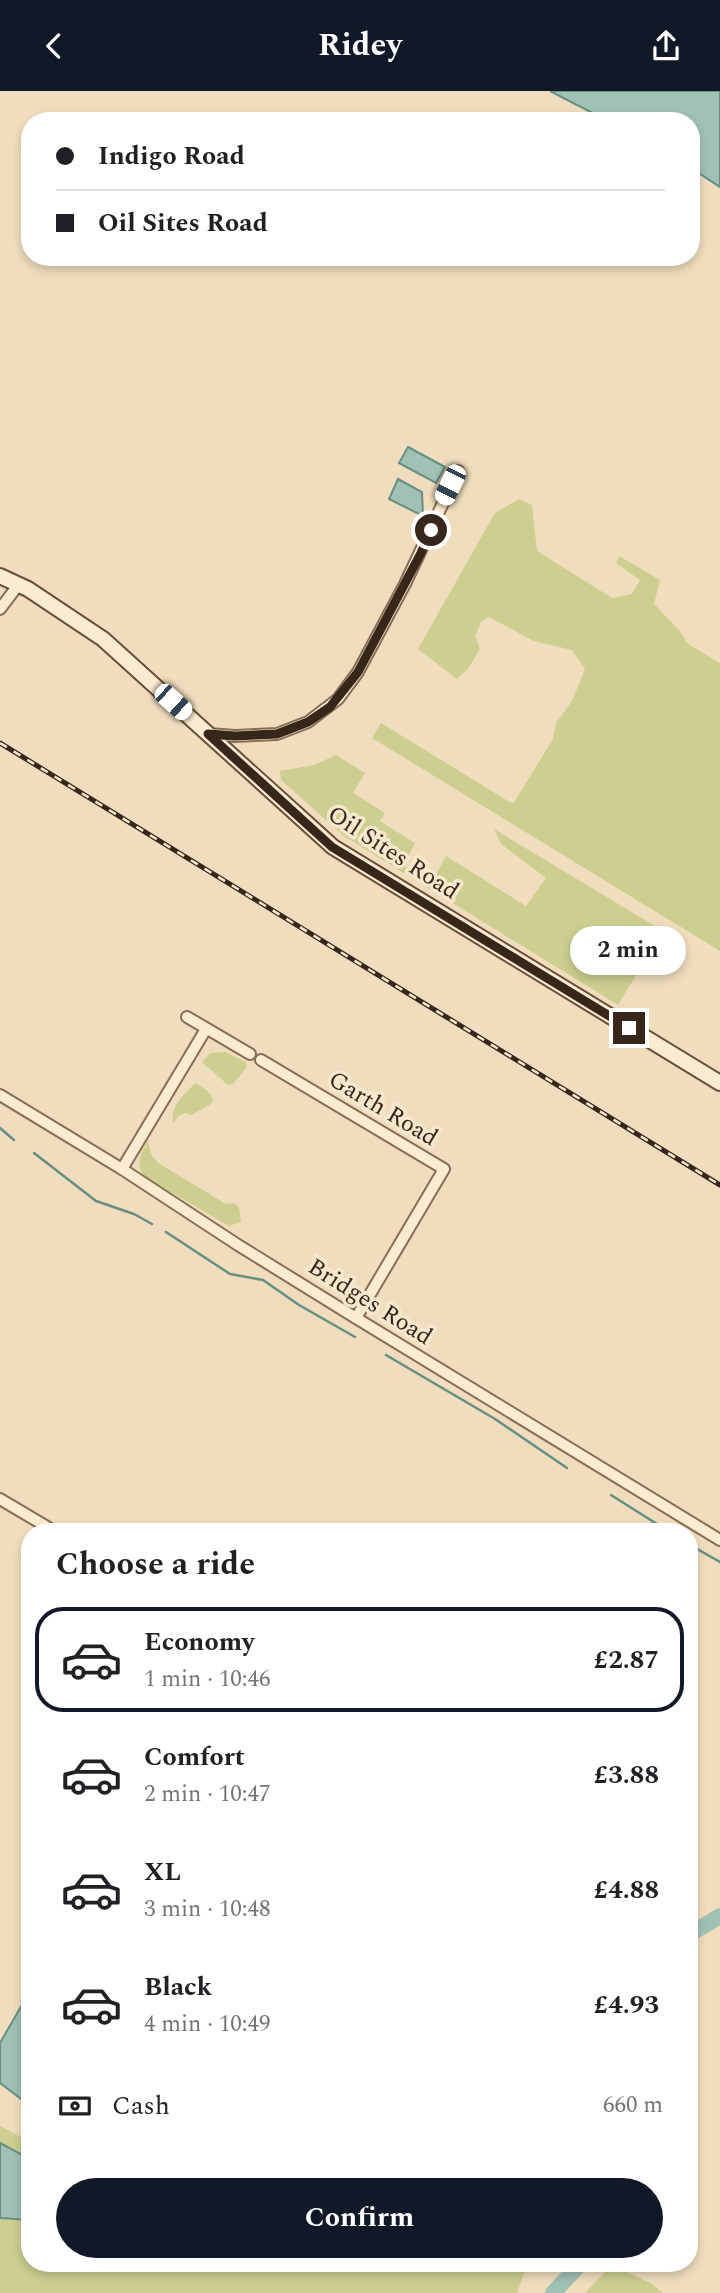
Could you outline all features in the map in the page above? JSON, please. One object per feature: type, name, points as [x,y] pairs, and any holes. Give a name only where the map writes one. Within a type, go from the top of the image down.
[{"type":"street","points":[[208,734],[277,734],[308,722],[338,699],[358,672],[405,584],[458,471]]},
{"type":"street","name":"Oil Sites Road","points":[[0,576],[19,584],[103,639],[332,847],[720,1083]]},
{"type":"street","points":[[0,609],[19,584]]},
{"type":"street","points":[[187,1017],[250,1054]]},
{"type":"street","points":[[122,1169],[206,1029]]},
{"type":"street","name":"Garth Road","points":[[261,1061],[444,1169],[356,1318]]},
{"type":"street","name":"Bridges Road","points":[[0,1095],[356,1318],[692,1523]]},
{"type":"street","points":[[0,1499],[40,1523]]},
{"type":"street","name":"Bridges Road","points":[[698,1527],[720,1540]]},
{"type":"green space","points":[[519,499],[532,505],[537,551],[612,598],[632,594],[640,580],[616,563],[619,556],[660,580],[654,604],[679,630],[688,644],[720,663],[720,951],[372,738],[381,723],[513,804],[553,739],[556,723],[572,701],[585,669],[572,650],[534,641],[489,617],[481,622],[475,636],[480,649],[468,669],[457,679],[418,649],[495,513]]},
{"type":"green space","points":[[336,755],[365,773],[353,793],[385,813],[380,821],[415,843],[404,865],[432,882],[446,856],[526,906],[546,878],[501,844],[494,829],[663,931],[618,1005],[344,836],[281,780],[280,771],[314,765]]},
{"type":"green space","points":[[225,1052],[246,1062],[246,1068],[233,1084],[228,1085],[202,1062],[210,1053]]},
{"type":"green space","points":[[195,1083],[207,1090],[213,1099],[211,1104],[191,1115],[186,1113],[178,1116],[173,1123],[176,1105]]},
{"type":"green space","points":[[148,1141],[151,1154],[158,1163],[226,1204],[234,1203],[239,1207],[241,1222],[229,1226],[145,1177],[140,1168],[140,1159]]},
{"type":"green space","points":[[0,2126],[21,2137],[21,2272],[525,2272],[517,2293],[0,2293]]},
{"type":"green space","points":[[605,2272],[627,2272],[652,2284],[663,2293],[585,2293]]},
{"type":"shaded area","points":[[550,91],[720,91],[720,187],[700,174],[700,112],[591,112]]},
{"type":"shaded area","points":[[408,447],[445,467],[436,483],[399,463]]},
{"type":"shaded area","points":[[398,479],[422,492],[423,516],[389,499]]},
{"type":"shaded area","points":[[21,2007],[21,2099],[0,2083],[0,2043]]},
{"type":"shaded area","points":[[0,2143],[21,2154],[21,2219],[0,2218]]},
{"type":"waterway","points":[[0,1128],[14,1140]]},
{"type":"waterway","points":[[34,1153],[96,1201],[134,1214],[152,1224]]},
{"type":"waterway","points":[[166,1232],[230,1274],[263,1280],[299,1305],[355,1337]]},
{"type":"waterway","points":[[386,1355],[495,1419],[567,1468]]},
{"type":"waterway","points":[[611,1495],[655,1523]]},
{"type":"waterway","points":[[698,1550],[720,1562]]},
{"type":"waterway","points":[[698,1929],[720,1916]]},
{"type":"waterway","points":[[553,2293],[573,2272]]},
{"type":"railway","points":[[0,743],[720,1185]]},
{"type":"route","points":[[431,530],[358,672],[330,707],[308,722],[277,734],[208,734],[332,847],[629,1028]]}]
